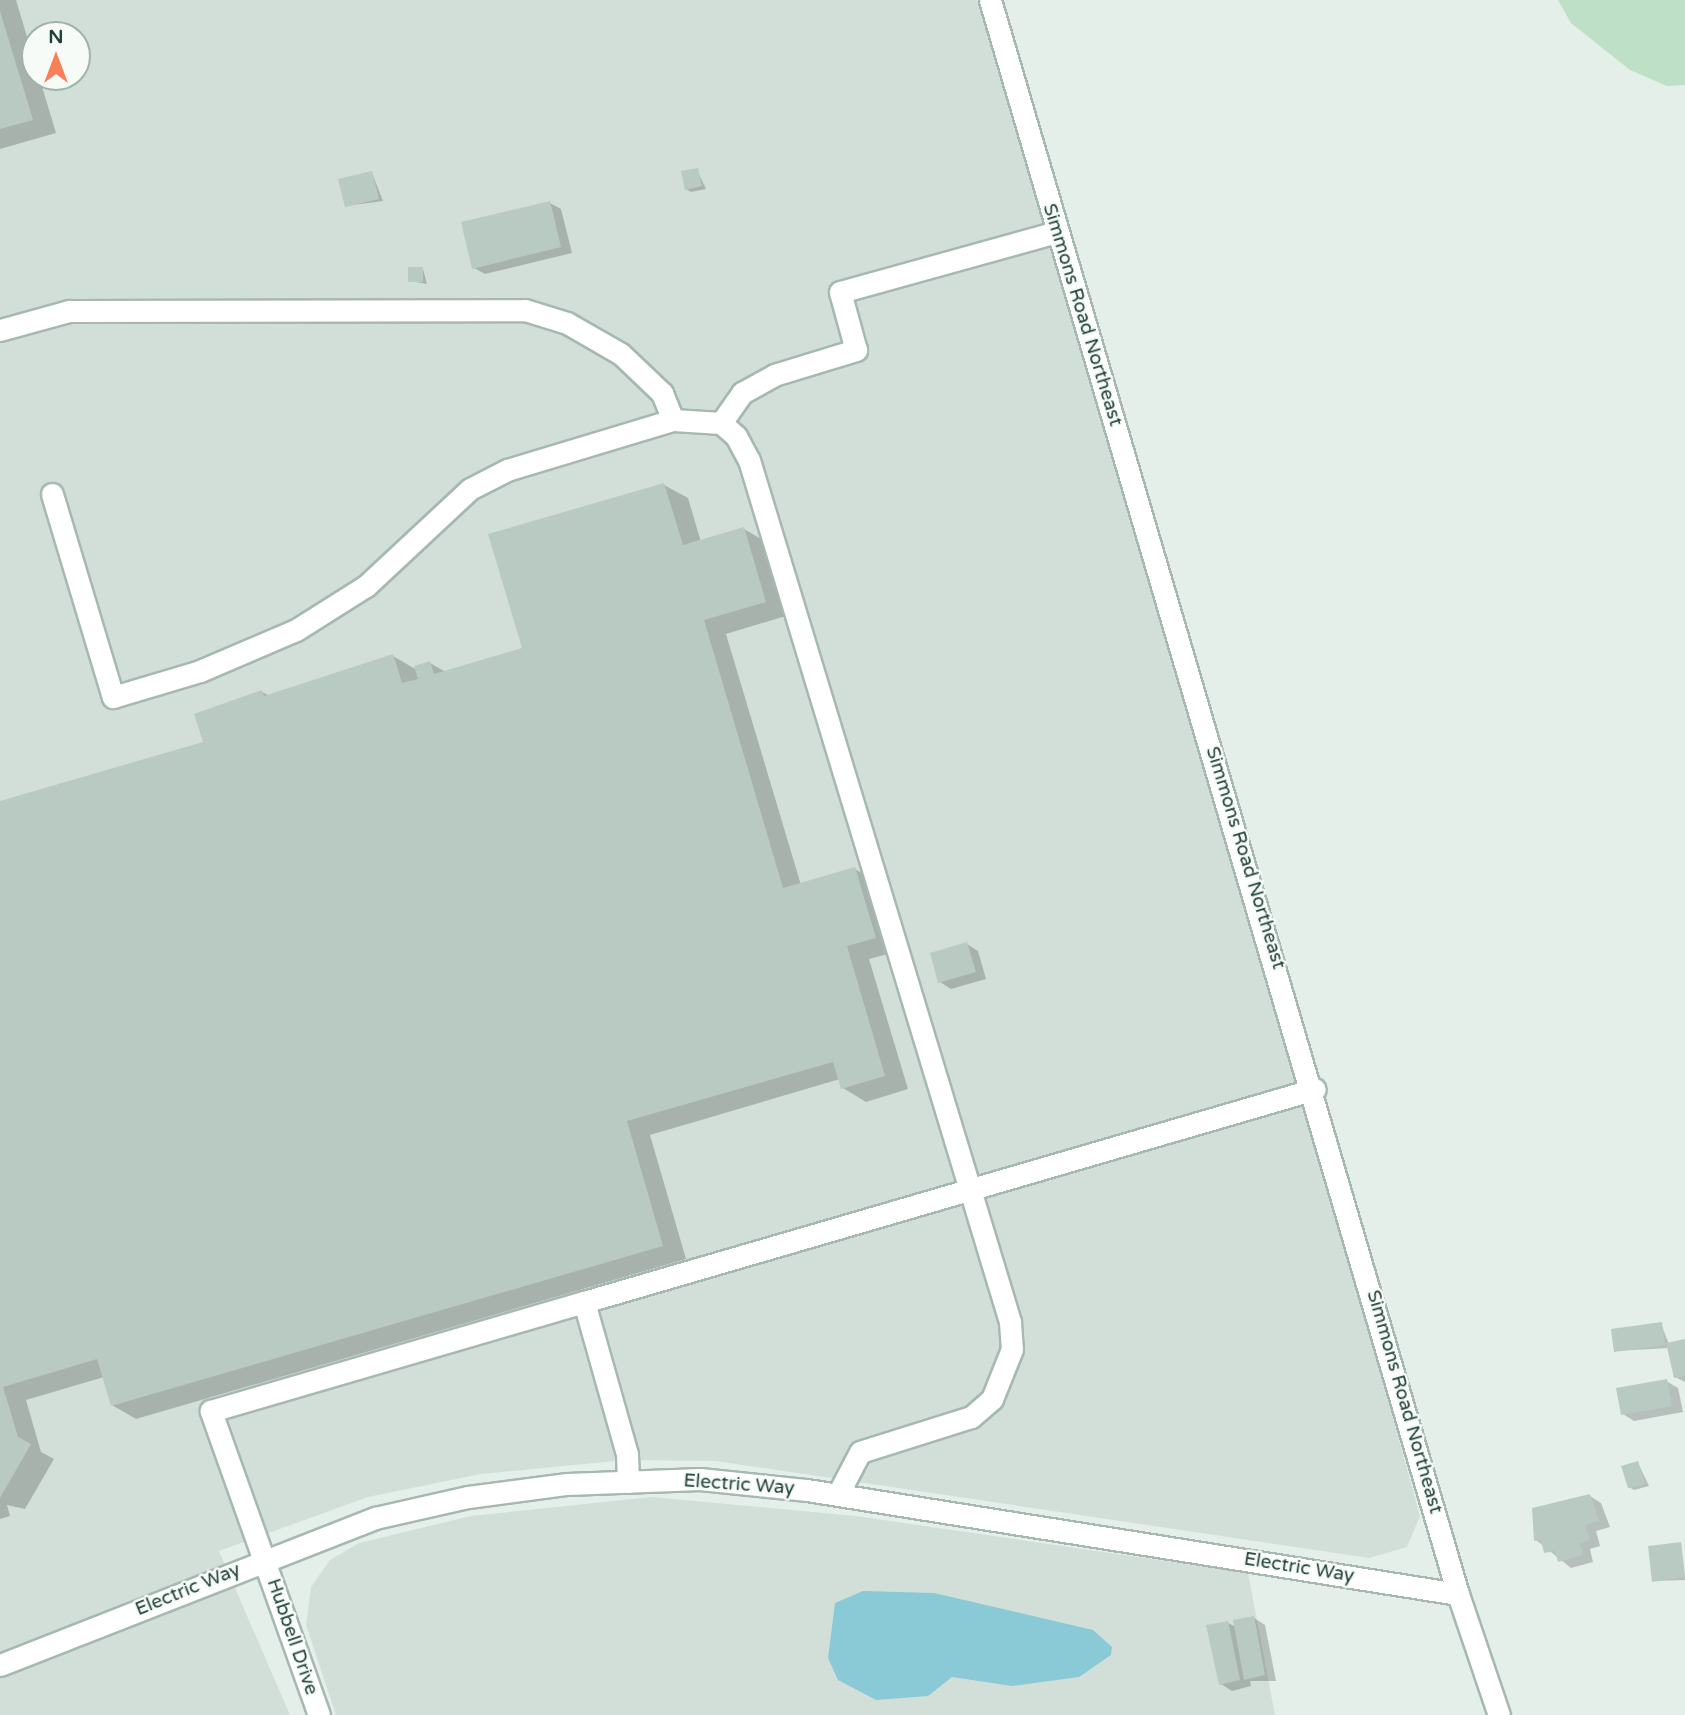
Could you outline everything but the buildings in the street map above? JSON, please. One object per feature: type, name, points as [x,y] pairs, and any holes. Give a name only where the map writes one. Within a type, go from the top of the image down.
[{"type":"street","name":"Simmons Road Northeast","points":[[990,0],[1056,232],[1315,1089],[1458,1594],[1499,1715]]},
{"type":"street","points":[[721,423],[742,393],[774,375],[856,350],[840,292],[1056,232]]},
{"type":"street","points":[[0,330],[69,311],[525,310],[567,323],[621,354],[662,393],[673,419]]},
{"type":"street","points":[[52,494],[113,697],[200,671],[296,630],[366,586],[470,489],[507,470],[673,419],[721,423],[749,460],[972,1189],[1010,1322],[1006,1375],[971,1417],[860,1452],[838,1494]]},
{"type":"street","points":[[628,1482],[626,1454],[584,1302],[1315,1089]]},
{"type":"street","name":"Hubbell Drive","points":[[319,1715],[266,1559],[211,1411],[584,1302]]},
{"type":"street","name":"Electric Way","points":[[0,1665],[376,1518],[468,1497],[628,1482],[700,1479],[838,1494],[1458,1594]]},
{"type":"shaded area","points":[[0,0],[977,0],[1384,1385],[1420,1516],[1407,1547],[1369,1558],[716,1461],[625,1460],[481,1474],[368,1497],[219,1551],[290,1715],[0,1715]]},
{"type":"shaded area","points":[[652,1497],[856,1516],[1248,1573],[1275,1715],[336,1715],[306,1625],[311,1587],[330,1560],[359,1543],[471,1516]]},
{"type":"green space","points":[[1558,0],[1685,0],[1685,85],[1667,86],[1630,70],[1571,23]]},
{"type":"water","points":[[863,1591],[934,1593],[1093,1630],[1112,1647],[1111,1655],[1079,1677],[1012,1686],[952,1677],[928,1696],[876,1700],[838,1680],[828,1658],[835,1603]]}]
